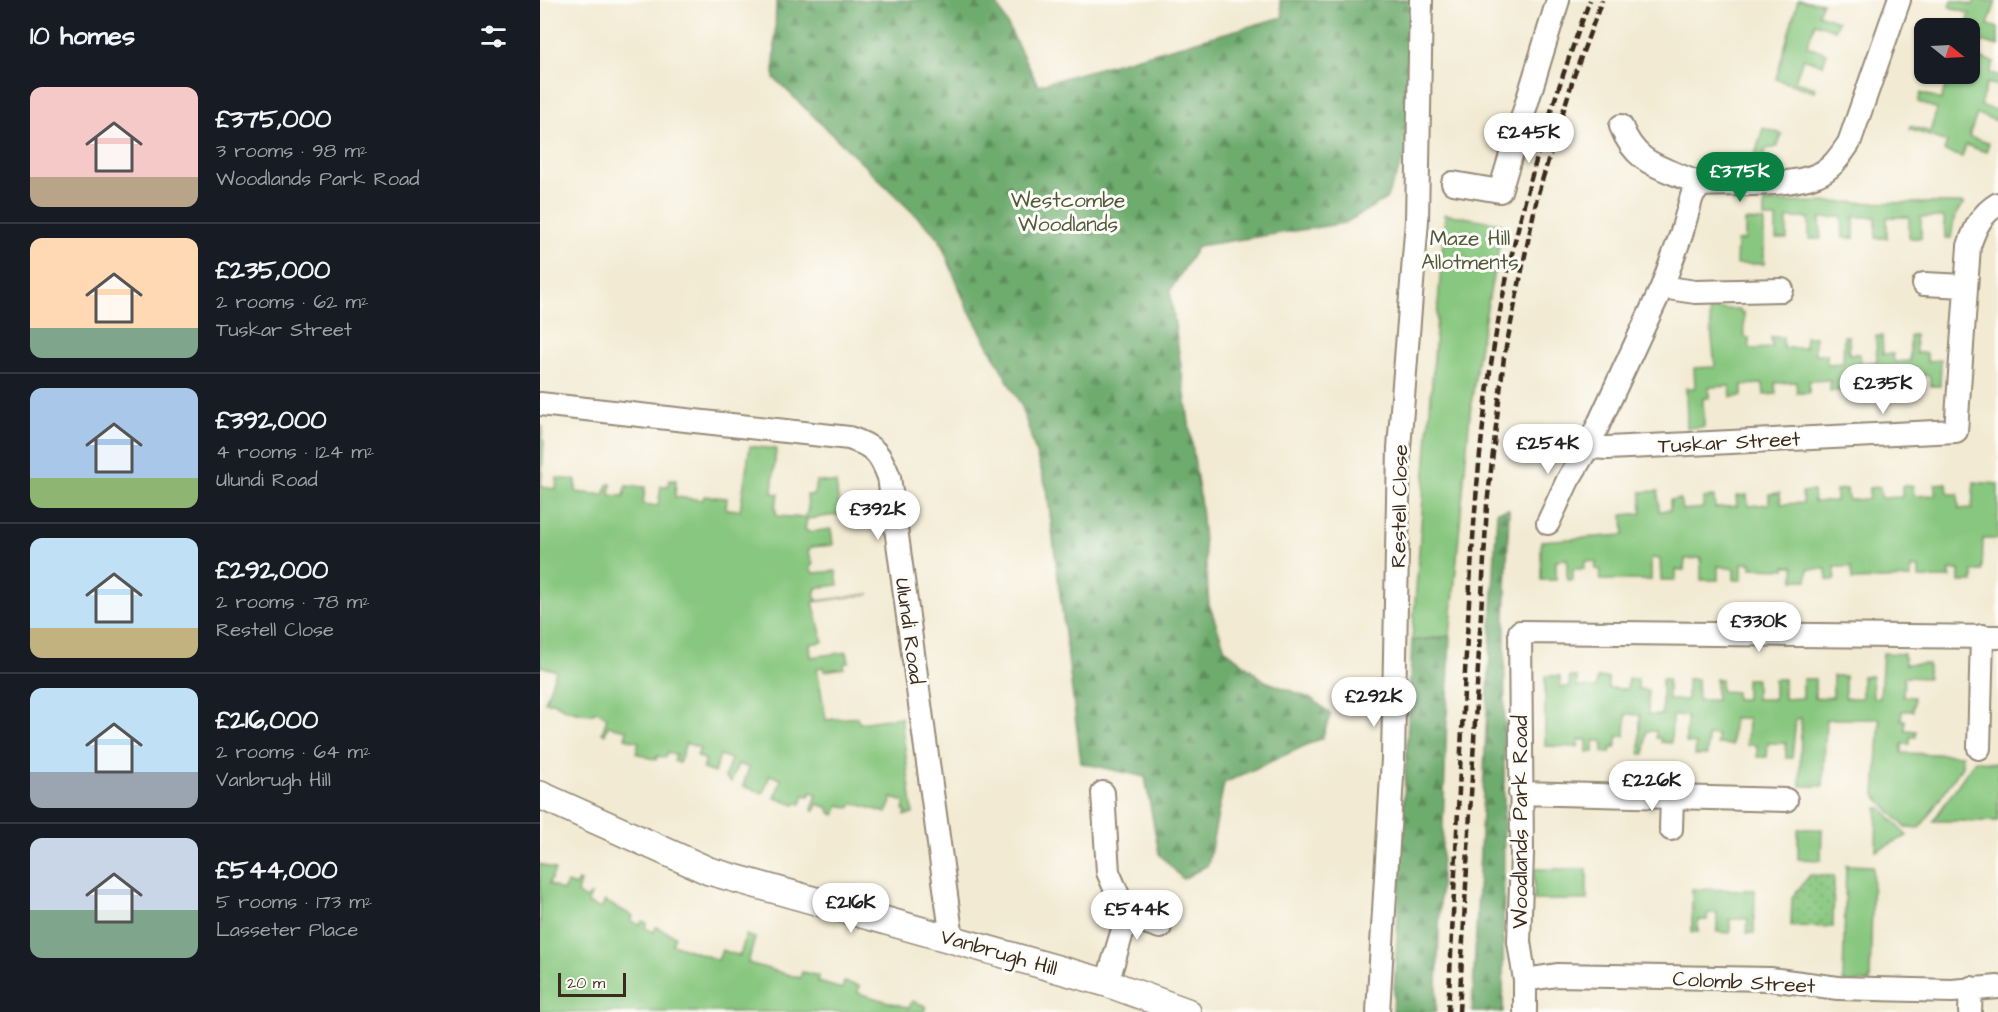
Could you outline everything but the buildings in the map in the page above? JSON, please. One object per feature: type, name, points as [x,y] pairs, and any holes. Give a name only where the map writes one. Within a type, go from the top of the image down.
[{"type":"street","name":"Restell Close","points":[[1378,1012],[1393,759],[1399,448],[1417,220],[1421,0]]},
{"type":"street","points":[[1453,183],[1500,191],[1558,0]]},
{"type":"street","points":[[1621,126],[1627,144],[1640,158],[1701,184],[1798,180],[1818,175],[1836,163],[1849,143],[1899,0]]},
{"type":"street","points":[[1548,524],[1568,480],[1588,447],[1662,287],[1692,196],[1701,184]]},
{"type":"street","name":"Tuskar Street","points":[[1588,447],[1608,448],[1956,431],[1969,246],[1975,226],[1988,210],[1998,204]]},
{"type":"street","points":[[1924,284],[1965,286]]},
{"type":"street","points":[[1662,287],[1695,292],[1782,290]]},
{"type":"street","name":"Ulundi Road","points":[[540,404],[849,438],[867,444],[882,458],[889,477],[952,939]]},
{"type":"street","name":"Woodlands Park Road","points":[[1526,1012],[1526,980],[1519,942],[1520,632],[1990,637]]},
{"type":"street","points":[[1979,748],[1990,637]]},
{"type":"street","points":[[1103,793],[1108,872],[1127,916],[1107,983]]},
{"type":"street","points":[[1520,793],[1786,800]]},
{"type":"street","name":"Vanbrugh Hill","points":[[540,795],[710,871],[1107,983],[1187,1012]]},
{"type":"street","points":[[1671,829],[1672,797]]},
{"type":"street","points":[[1127,916],[1160,927]]},
{"type":"street","name":"Colomb Street","points":[[1526,980],[1557,975],[1770,979],[1838,988],[1952,991],[1998,987]]},
{"type":"street","points":[[1970,1012],[1971,988]]},
{"type":"green space","name":"Westcombe Woodlands","points":[[776,0],[995,0],[1038,85],[1283,17],[1280,0],[1417,0],[1417,54],[1406,154],[1386,199],[1345,223],[1198,246],[1170,291],[1201,506],[1209,604],[1225,649],[1265,681],[1312,699],[1331,714],[1322,738],[1224,783],[1208,865],[1183,879],[1159,854],[1145,777],[1081,763],[1047,490],[1022,407],[966,305],[939,238],[774,78]]},
{"type":"green space","points":[[1798,0],[1822,3],[1818,14],[1838,21],[1835,30],[1815,23],[1807,46],[1827,53],[1823,65],[1803,58],[1795,81],[1815,88],[1814,92],[1776,79]]},
{"type":"green space","points":[[1952,0],[1973,5],[1975,0],[1996,1],[1988,25],[1998,28],[1998,46],[1982,41],[1980,48],[1980,18],[1969,18],[1970,14],[1950,7]]},
{"type":"green space","points":[[1980,58],[1994,62],[1990,73],[1998,76],[1998,86],[1987,83],[1980,105],[1998,111],[1997,121],[1977,114],[1969,137],[1989,143],[1986,152],[1966,145],[1962,157],[1944,151],[1947,142],[1909,129],[1910,126],[1930,132],[1937,109],[1918,102],[1921,93],[1941,100],[1946,84],[1980,84]]},
{"type":"green space","points":[[1763,128],[1782,134],[1777,147],[1766,149],[1762,161],[1753,162]]},
{"type":"green space","points":[[1764,202],[1964,203],[1954,219],[1951,238],[1945,238],[1944,217],[1921,217],[1921,238],[1909,238],[1909,217],[1887,217],[1887,238],[1876,238],[1876,217],[1854,217],[1854,238],[1843,238],[1842,217],[1820,218],[1821,239],[1809,239],[1809,218],[1787,218],[1787,239],[1776,239],[1776,218],[1764,218]]},
{"type":"green space","name":"Maze Hill Allotments","points":[[1445,214],[1500,223],[1499,229],[1502,230],[1480,344],[1470,413],[1450,636],[1412,641]]},
{"type":"green space","points":[[1745,221],[1764,221],[1764,264],[1736,264],[1737,241],[1745,240]]},
{"type":"green space","points":[[1709,309],[1740,309],[1740,313],[1744,313],[1744,337],[1749,338],[1750,349],[1772,348],[1771,337],[1783,337],[1783,348],[1805,348],[1805,337],[1815,337],[1815,354],[1827,354],[1827,364],[1843,363],[1844,336],[1849,336],[1849,354],[1860,354],[1861,363],[1877,362],[1876,336],[1882,336],[1883,354],[1893,354],[1894,362],[1910,361],[1910,335],[1915,335],[1916,353],[1927,353],[1927,361],[1941,360],[1940,386],[1931,386],[1929,375],[1908,376],[1909,387],[1897,388],[1896,377],[1875,378],[1875,389],[1864,390],[1863,378],[1842,379],[1842,391],[1830,391],[1830,380],[1809,381],[1809,393],[1797,393],[1796,382],[1775,383],[1776,394],[1764,395],[1763,384],[1742,385],[1742,396],[1731,397],[1730,386],[1709,387],[1709,398],[1703,398],[1704,427],[1687,428],[1686,388],[1695,388],[1694,368],[1715,367]]},
{"type":"green space","points":[[540,426],[543,427],[542,440],[544,441],[541,487],[556,489],[557,478],[576,480],[576,492],[604,495],[608,484],[611,484],[610,495],[624,496],[626,486],[645,487],[643,504],[658,506],[661,486],[668,486],[669,480],[676,480],[675,497],[703,500],[704,496],[727,498],[726,509],[740,510],[750,446],[776,449],[772,493],[779,494],[775,507],[777,516],[805,518],[808,509],[807,495],[814,495],[816,481],[836,483],[840,513],[859,512],[807,519],[805,529],[809,532],[831,529],[833,545],[811,547],[808,551],[813,563],[810,569],[814,573],[836,571],[838,585],[816,588],[814,596],[818,601],[870,594],[813,602],[823,642],[810,644],[811,657],[847,652],[849,662],[844,663],[844,668],[824,671],[823,667],[817,668],[826,720],[857,717],[859,723],[901,717],[913,814],[905,815],[906,811],[903,810],[905,802],[892,798],[887,813],[854,803],[850,808],[839,805],[835,815],[830,813],[829,808],[817,804],[815,811],[812,810],[817,794],[811,792],[809,796],[804,795],[801,804],[796,803],[795,805],[775,798],[781,779],[770,775],[763,793],[743,786],[749,768],[738,764],[731,782],[725,777],[731,759],[720,755],[714,773],[703,769],[706,760],[697,756],[700,748],[686,743],[679,763],[674,761],[676,755],[668,752],[665,758],[657,756],[656,760],[636,753],[639,742],[625,738],[627,730],[608,726],[605,734],[602,733],[607,718],[597,711],[590,714],[581,713],[565,709],[553,702],[545,702],[556,671],[541,666],[540,668]]},
{"type":"green space","points":[[1974,482],[1998,484],[1998,539],[1983,539],[1982,571],[1973,571],[1973,582],[1959,582],[1959,570],[1950,570],[1950,578],[1919,578],[1919,568],[1911,567],[1911,578],[1852,580],[1851,567],[1835,567],[1835,580],[1827,580],[1826,569],[1808,569],[1807,580],[1794,580],[1794,566],[1785,566],[1785,569],[1751,568],[1751,563],[1742,563],[1742,580],[1734,580],[1734,569],[1718,566],[1718,580],[1701,580],[1701,558],[1685,559],[1684,570],[1676,570],[1676,580],[1661,580],[1660,559],[1651,558],[1651,580],[1600,580],[1601,570],[1595,569],[1596,562],[1585,561],[1584,569],[1573,569],[1573,580],[1567,580],[1567,559],[1556,560],[1556,580],[1541,580],[1541,541],[1624,535],[1623,515],[1642,513],[1641,492],[1658,491],[1659,511],[1670,510],[1670,500],[1680,499],[1682,510],[1703,508],[1703,498],[1714,497],[1715,508],[1737,506],[1736,496],[1747,495],[1748,506],[1769,504],[1769,494],[1780,493],[1781,504],[1803,503],[1802,492],[1813,491],[1814,502],[1836,501],[1836,490],[1847,489],[1848,500],[1869,499],[1869,488],[1880,487],[1881,498],[1902,497],[1902,486],[1913,486],[1914,496],[1935,495],[1935,484],[1947,483],[1948,494],[1958,494],[1959,509],[1972,508]]},
{"type":"green space","points":[[1509,509],[1505,619],[1503,1012],[1472,1012],[1497,511]]},
{"type":"green space","points":[[1450,636],[1436,1012],[1393,1012],[1412,641]]},
{"type":"green space","points":[[1883,653],[1904,654],[1905,664],[1928,664],[1928,678],[1904,677],[1903,696],[1914,697],[1913,711],[1902,711],[1901,720],[1905,720],[1905,730],[1916,731],[1916,737],[1910,737],[1910,744],[1902,744],[1902,753],[1962,755],[1962,766],[1920,828],[1905,827],[1875,795],[1880,719],[1826,719],[1823,786],[1800,786],[1801,718],[1796,719],[1792,758],[1786,758],[1786,743],[1768,743],[1767,757],[1757,757],[1757,745],[1747,745],[1748,718],[1733,718],[1732,745],[1717,744],[1717,735],[1708,735],[1707,755],[1695,755],[1696,744],[1686,743],[1687,716],[1672,716],[1671,743],[1661,742],[1660,738],[1656,738],[1656,731],[1646,731],[1645,754],[1640,754],[1640,715],[1626,714],[1625,736],[1618,736],[1615,748],[1611,748],[1610,753],[1603,752],[1603,741],[1594,741],[1594,752],[1587,752],[1587,740],[1579,740],[1578,747],[1545,746],[1545,676],[1560,676],[1560,687],[1569,687],[1570,677],[1577,677],[1577,687],[1596,688],[1597,678],[1608,678],[1608,688],[1627,689],[1628,679],[1638,679],[1638,689],[1648,690],[1648,715],[1662,715],[1662,679],[1668,679],[1668,700],[1687,700],[1687,679],[1697,679],[1698,700],[1716,700],[1716,679],[1721,679],[1721,691],[1736,692],[1736,699],[1746,699],[1746,679],[1756,679],[1756,699],[1774,699],[1774,679],[1784,679],[1784,699],[1803,698],[1803,679],[1815,679],[1815,698],[1833,697],[1833,676],[1845,676],[1845,698],[1862,698],[1862,676],[1872,676],[1873,698],[1880,698]]},
{"type":"green space","points":[[1975,760],[1998,764],[1998,821],[1933,821]]},
{"type":"green space","points":[[1877,808],[1882,808],[1907,836],[1876,851]]},
{"type":"green space","points":[[1798,829],[1822,829],[1821,860],[1798,859]]},
{"type":"green space","points":[[540,864],[555,870],[549,884],[563,891],[567,883],[575,886],[578,881],[580,882],[577,893],[585,899],[591,895],[588,903],[601,909],[605,901],[633,916],[631,921],[640,925],[642,921],[647,923],[645,928],[654,932],[656,927],[675,936],[672,944],[718,960],[722,950],[740,956],[746,935],[755,938],[748,963],[800,978],[802,972],[819,976],[818,982],[842,989],[844,982],[859,986],[858,993],[909,1008],[912,1001],[926,1006],[924,1012],[540,1012]]},
{"type":"green space","points":[[1846,865],[1873,866],[1870,982],[1843,982]]},
{"type":"green space","points":[[1534,869],[1587,869],[1587,900],[1534,900]]},
{"type":"green space","points":[[1810,875],[1834,876],[1833,927],[1791,926],[1792,897]]},
{"type":"green space","points":[[1692,889],[1755,890],[1754,933],[1747,933],[1748,919],[1730,919],[1730,933],[1717,932],[1717,913],[1708,913],[1707,920],[1698,920],[1698,932],[1692,932]]},
{"type":"railway","points":[[1448,1012],[1472,554],[1486,397],[1500,312],[1520,221],[1545,132],[1590,0]]},
{"type":"railway","points":[[1459,1012],[1487,505],[1504,357],[1537,197],[1574,76],[1602,0]]}]
